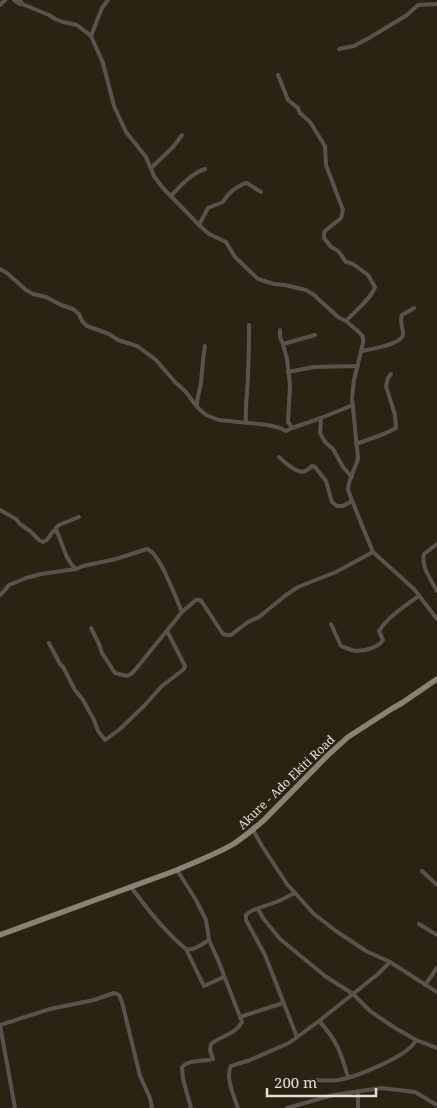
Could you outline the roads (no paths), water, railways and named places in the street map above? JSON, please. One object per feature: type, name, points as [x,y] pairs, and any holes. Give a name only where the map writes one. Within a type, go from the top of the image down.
[{"type":"main road","name":"Akure - Ado Ekiti Road","points":[[0,935],[178,870],[227,847],[253,830],[274,811],[348,737],[437,679]]},
{"type":"street","points":[[0,5],[5,0]]},
{"type":"street","points":[[14,0],[63,22],[77,25],[91,36],[103,63],[118,116],[126,132],[146,157],[154,176],[162,187],[208,234],[226,242],[236,257],[258,279],[306,290],[338,317],[360,332],[363,337],[362,351],[354,380],[352,398],[358,458],[348,490],[373,552],[414,589],[437,619]]},
{"type":"street","points":[[91,36],[99,15],[108,0]]},
{"type":"street","points":[[339,49],[354,46],[369,38],[407,15],[418,5],[437,4]]},
{"type":"street","points":[[278,75],[288,100],[310,122],[326,146],[326,165],[343,210],[340,218],[325,231],[324,238],[346,262],[353,264],[368,275],[375,288],[371,295],[346,321]]},
{"type":"street","points":[[151,168],[182,136]]},
{"type":"street","points":[[171,196],[192,176],[205,168]]},
{"type":"street","points":[[199,225],[208,208],[223,202],[233,190],[243,184],[247,183],[261,192]]},
{"type":"street","points":[[0,269],[33,294],[46,297],[73,309],[87,326],[140,348],[156,360],[186,392],[197,407],[206,415],[215,419],[276,427],[286,431],[353,405]]},
{"type":"street","points":[[362,351],[400,340],[403,336],[400,324],[402,315],[414,308]]},
{"type":"street","points":[[246,422],[249,324]]},
{"type":"street","points":[[280,330],[290,385],[288,422],[292,428]]},
{"type":"street","points":[[283,344],[315,335]]},
{"type":"street","points":[[197,407],[205,346]]},
{"type":"street","points":[[288,372],[314,367],[358,366]]},
{"type":"street","points":[[356,444],[396,428],[395,415],[386,386],[391,374]]},
{"type":"street","points":[[321,418],[320,433],[324,442],[333,449],[343,467],[352,477]]},
{"type":"street","points":[[279,457],[295,470],[302,472],[312,466],[315,467],[326,481],[332,502],[337,506],[343,506],[352,501]]},
{"type":"street","points":[[0,510],[16,519],[43,542],[53,532],[57,532]]},
{"type":"street","points":[[76,569],[68,559],[56,528],[79,517]]},
{"type":"street","points":[[437,544],[424,554],[423,559],[424,567],[437,591]]},
{"type":"street","points":[[0,595],[9,585],[26,578],[76,569],[150,550],[158,560],[182,612]]},
{"type":"street","points":[[91,628],[100,644],[102,652],[115,673],[127,676],[135,670],[182,612],[196,600],[202,602],[223,634],[231,635],[248,622],[259,617],[286,594],[298,587],[336,572],[373,552]]},
{"type":"street","points":[[331,624],[341,646],[356,651],[366,650],[381,643],[383,640],[379,631],[382,626],[419,596]]},
{"type":"street","points":[[49,643],[75,690],[83,700],[98,731],[105,740],[120,729],[162,686],[184,669],[185,666],[182,658],[167,631]]},
{"type":"street","points":[[253,830],[281,876],[314,914],[366,951],[390,962],[437,992]]},
{"type":"street","points":[[178,870],[206,920],[209,940],[242,1022],[240,1027],[211,1044],[212,1059],[186,1063],[182,1066],[191,1108]]},
{"type":"street","points":[[422,871],[437,885]]},
{"type":"street","points":[[131,886],[144,906],[186,949],[204,986],[224,977]]},
{"type":"street","points":[[295,893],[258,909],[251,910],[246,915],[246,920],[264,955],[297,1037]]},
{"type":"street","points":[[258,909],[280,939],[325,976],[353,994],[370,1010],[392,1026],[416,1040],[437,1048]]},
{"type":"street","points":[[418,924],[437,935]]},
{"type":"street","points":[[186,949],[193,949],[209,940]]},
{"type":"street","points":[[238,1108],[229,1078],[231,1066],[289,1043],[378,974],[390,962]]},
{"type":"street","points":[[426,985],[437,968]]},
{"type":"street","points":[[15,1108],[0,1025],[50,1009],[94,1000],[114,993],[118,995],[122,1002],[140,1076],[150,1098],[152,1108]]},
{"type":"street","points":[[240,1016],[283,1003]]},
{"type":"street","points":[[319,1021],[335,1041],[348,1077]]},
{"type":"street","points":[[311,1080],[341,1079],[372,1069],[409,1049],[416,1040]]},
{"type":"street","points":[[286,1108],[333,1095],[381,1088],[416,1092],[437,1105]]},
{"type":"street","points":[[358,1091],[358,1108]]}]
